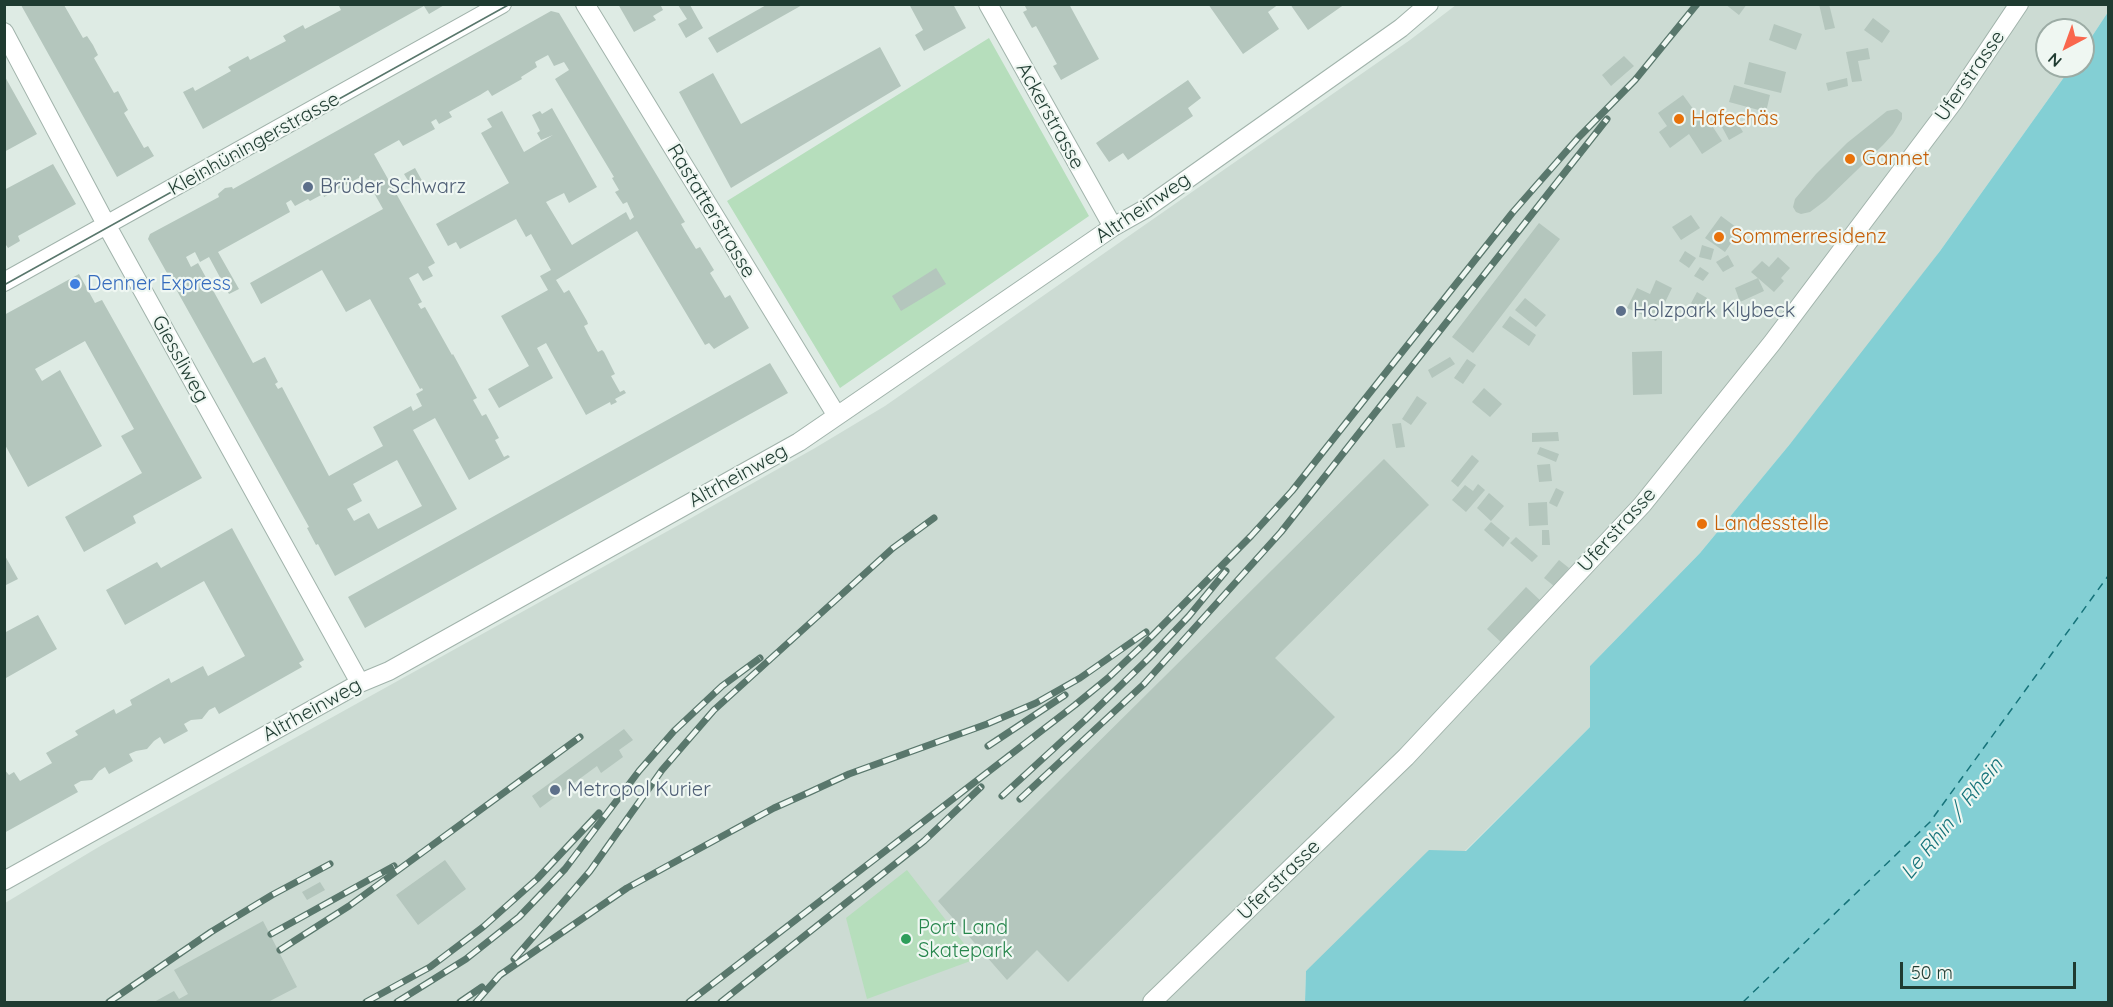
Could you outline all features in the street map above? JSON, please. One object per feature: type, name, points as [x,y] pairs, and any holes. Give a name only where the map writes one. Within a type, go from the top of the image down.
[{"type":"street","name":"Kleinhüningerstrasse","points":[[4,282],[502,4]]},
{"type":"street","name":"Rastatterstrasse","points":[[585,4],[837,416]]},
{"type":"street","name":"Ackerstrasse","points":[[988,4],[1113,227]]},
{"type":"street","name":"Uferstrasse","points":[[1152,1002],[1406,756],[1642,505],[1772,343],[1954,101],[2019,4]]},
{"type":"street","name":"Altrheinweg","points":[[4,881],[360,683],[389,671],[799,442],[1113,227],[1145,209],[1401,28],[1422,7]]},
{"type":"street","name":"Giessliweg","points":[[4,32],[107,226],[360,683]]},
{"type":"shaded area","points":[[1456,5],[2108,5],[2108,12],[2095,32],[2095,18],[2035,18],[2035,78],[2063,78],[1940,251],[1843,380],[1700,553],[1590,666],[1590,727],[1465,851],[1306,971],[1305,1002],[5,1002],[5,903],[102,845],[684,522],[885,406],[1410,40]]},
{"type":"green space","points":[[989,38],[1089,216],[840,388],[727,201]]},
{"type":"green space","name":"Port Land Skatepark","points":[[907,870],[976,959],[867,999],[846,918]]},
{"type":"water","name":"Le Rhin / Rhein","points":[[2108,12],[2108,1002],[1305,1002],[1306,971],[1429,850],[1466,851],[1590,727],[1590,666],[1700,553],[1790,444],[1940,251],[2063,78],[2095,78],[2095,32]]},
{"type":"building","points":[[341,4],[446,4],[429,14],[424,6],[203,129],[183,92],[193,87],[195,91],[231,71],[228,67],[248,56],[250,60],[286,41],[283,36],[303,25],[305,29],[341,10],[339,6]]},
{"type":"building","points":[[618,4],[660,4],[663,10],[653,16],[656,20],[634,32]]},
{"type":"building","points":[[768,4],[804,4],[717,53],[708,38]]},
{"type":"building","points":[[909,4],[953,4],[966,28],[924,51],[915,35],[923,30]]},
{"type":"building","points":[[1024,4],[1069,4],[1099,59],[1061,80],[1053,66],[1057,64],[1036,26],[1032,28],[1023,12],[1027,10]]},
{"type":"building","points":[[1208,4],[1279,4],[1268,12],[1279,29],[1243,54]]},
{"type":"building","points":[[1290,4],[1345,4],[1308,30]]},
{"type":"building","points":[[1725,4],[1747,4],[1739,15]]},
{"type":"building","points":[[1819,4],[1829,4],[1835,28],[1825,30]]},
{"type":"building","points":[[21,5],[64,5],[83,38],[87,36],[93,45],[98,55],[94,58],[114,93],[118,91],[128,110],[124,113],[144,148],[148,146],[154,156],[117,177]]},
{"type":"building","points":[[678,5],[690,5],[703,28],[686,38],[678,24],[687,19]]},
{"type":"building","points":[[551,11],[559,13],[685,222],[681,224],[685,231],[696,249],[700,247],[714,270],[710,273],[725,298],[730,295],[749,328],[714,349],[709,343],[705,345],[637,231],[556,280],[564,293],[569,290],[587,321],[588,324],[584,326],[588,334],[598,352],[602,350],[604,352],[615,374],[611,376],[620,392],[624,390],[626,393],[615,399],[617,402],[611,405],[610,402],[586,415],[546,343],[537,348],[553,378],[499,408],[488,389],[529,366],[501,316],[548,290],[540,276],[551,270],[531,234],[526,237],[516,219],[460,249],[456,242],[448,246],[436,224],[509,183],[481,133],[492,127],[487,119],[502,111],[524,152],[553,135],[541,140],[537,133],[540,131],[532,115],[540,111],[542,114],[552,108],[597,187],[569,203],[564,193],[546,202],[572,245],[626,212],[630,220],[634,217],[627,202],[623,204],[615,192],[619,190],[612,178],[614,177],[555,79],[569,70],[564,62],[554,66],[548,55],[535,62],[537,67],[521,77],[522,79],[492,96],[488,90],[449,112],[452,117],[439,124],[436,119],[431,122],[435,129],[403,146],[399,140],[374,154],[435,263],[428,267],[433,276],[423,281],[418,273],[409,278],[422,302],[418,304],[421,309],[425,307],[453,354],[477,398],[473,400],[482,416],[486,414],[499,438],[495,440],[504,457],[508,455],[510,457],[469,480],[435,418],[413,430],[457,509],[335,576],[148,239],[150,234],[219,197],[218,194],[225,188],[232,187],[233,189]],"holes":[[[364,175],[383,209],[250,283],[261,304],[322,270],[346,312],[370,299],[420,389],[423,390],[416,394],[422,406],[413,411],[411,406],[373,427],[383,446],[329,476],[282,387],[278,389],[275,384],[278,382],[265,357],[253,363],[198,263],[191,267],[186,257],[195,252],[200,262],[209,257],[229,294],[239,289],[218,252],[290,212],[286,203],[291,200],[295,206],[323,194],[324,197]],[[397,460],[422,506],[378,529],[369,513],[354,521],[347,509],[362,501],[353,484]]]},
{"type":"building","points":[[1873,18],[1890,31],[1882,43],[1864,30]]},
{"type":"building","points":[[1774,24],[1802,34],[1796,50],[1769,40]]},
{"type":"building","points":[[880,47],[901,86],[731,188],[679,92],[713,73],[741,124]]},
{"type":"building","points":[[1868,48],[1870,59],[1858,61],[1862,81],[1852,82],[1846,52]]},
{"type":"building","points":[[1624,56],[1634,66],[1611,86],[1602,75]]},
{"type":"building","points":[[1749,62],[1786,72],[1781,93],[1744,84]]},
{"type":"building","points":[[4,75],[37,134],[4,152]]},
{"type":"building","points":[[1847,78],[1848,86],[1828,91],[1826,83]]},
{"type":"building","points":[[1188,80],[1201,98],[1188,108],[1193,116],[1128,160],[1123,153],[1109,162],[1096,143]]},
{"type":"building","points":[[1734,85],[1770,95],[1766,112],[1729,102]]},
{"type":"building","points":[[1683,95],[1704,124],[1709,121],[1722,141],[1702,154],[1689,134],[1670,148],[1659,132],[1667,126],[1658,113]]},
{"type":"building","name":"Gannet","points":[[1897,109],[1902,113],[1902,119],[1883,145],[1826,200],[1810,212],[1801,214],[1796,212],[1793,207],[1795,199],[1816,174],[1847,143],[1887,111]]},
{"type":"building","points":[[1735,119],[1743,132],[1729,140],[1722,127]]},
{"type":"building","points":[[53,164],[76,204],[18,236],[20,241],[8,248],[4,242],[4,190]]},
{"type":"building","points":[[415,168],[425,186],[415,192],[404,174]]},
{"type":"building","points":[[1691,215],[1700,228],[1681,240],[1672,227]]},
{"type":"building","points":[[1721,216],[1740,230],[1725,252],[1705,238]]},
{"type":"building","points":[[1539,223],[1560,239],[1473,353],[1452,337]]},
{"type":"building","points":[[1702,245],[1714,249],[1711,260],[1699,257]]},
{"type":"building","points":[[1685,251],[1696,258],[1689,268],[1679,261]]},
{"type":"building","points":[[1728,255],[1734,266],[1723,272],[1716,262]]},
{"type":"building","points":[[1778,257],[1790,268],[1781,278],[1784,281],[1774,292],[1751,272],[1762,261],[1769,267]]},
{"type":"building","points":[[1700,267],[1709,273],[1703,281],[1694,276]]},
{"type":"building","points":[[936,268],[946,284],[901,311],[892,296]]},
{"type":"building","points":[[79,274],[95,303],[102,300],[202,478],[133,516],[136,523],[84,552],[65,517],[142,473],[121,436],[134,429],[85,341],[35,369],[42,381],[60,370],[102,446],[28,487],[4,443],[4,315]]},
{"type":"building","points":[[1758,278],[1764,291],[1740,302],[1735,288]]},
{"type":"building","points":[[1656,280],[1672,288],[1656,321],[1627,308],[1637,288],[1650,294]]},
{"type":"building","points":[[1697,292],[1707,298],[1699,313],[1689,307]]},
{"type":"building","points":[[1525,298],[1546,315],[1536,327],[1515,310]]},
{"type":"building","points":[[1510,316],[1536,335],[1529,346],[1502,327]]},
{"type":"building","points":[[1662,351],[1662,394],[1633,395],[1632,352]]},
{"type":"building","points":[[1450,357],[1455,364],[1432,378],[1428,370]]},
{"type":"building","points":[[1467,359],[1476,365],[1463,384],[1454,378]]},
{"type":"building","points":[[770,363],[788,393],[365,628],[348,597]]},
{"type":"building","points":[[1484,388],[1502,404],[1490,417],[1472,402]]},
{"type":"building","points":[[1417,396],[1427,403],[1411,425],[1402,419]]},
{"type":"building","points":[[1401,423],[1405,447],[1396,448],[1392,424]]},
{"type":"building","points":[[1558,432],[1559,441],[1532,442],[1532,433]]},
{"type":"building","points":[[1540,447],[1559,454],[1556,462],[1537,454]]},
{"type":"building","points":[[1472,455],[1479,461],[1458,487],[1451,481]]},
{"type":"building","points":[[1384,459],[1429,505],[1275,658],[1335,717],[1068,982],[1037,950],[1007,980],[938,901]]},
{"type":"building","points":[[1550,464],[1552,481],[1539,482],[1537,465]]},
{"type":"building","points":[[1478,484],[1485,490],[1466,512],[1452,500],[1465,485],[1473,491]]},
{"type":"building","points":[[1556,488],[1564,492],[1557,507],[1549,503]]},
{"type":"building","points":[[1489,493],[1504,506],[1491,521],[1477,508]]},
{"type":"building","points":[[1547,502],[1548,525],[1529,526],[1528,503]]},
{"type":"building","points":[[1491,522],[1510,538],[1503,547],[1484,530]]},
{"type":"building","points":[[232,528],[304,660],[299,663],[302,667],[219,714],[215,707],[209,710],[202,719],[191,720],[184,724],[188,731],[164,744],[160,737],[147,749],[129,754],[133,761],[109,774],[105,767],[92,780],[81,781],[74,785],[78,792],[4,833],[4,769],[9,775],[14,772],[20,781],[52,763],[46,753],[78,735],[75,731],[114,709],[116,714],[132,705],[130,700],[169,678],[171,683],[203,666],[208,676],[245,656],[204,581],[125,625],[106,590],[157,562],[161,568]]},
{"type":"building","points":[[1542,530],[1549,530],[1550,545],[1542,545]]},
{"type":"building","points":[[1516,537],[1538,556],[1532,562],[1510,543]]},
{"type":"building","points":[[4,554],[18,579],[4,586]]},
{"type":"building","points":[[1559,560],[1569,568],[1554,586],[1544,578]]},
{"type":"building","points":[[1526,587],[1544,604],[1504,645],[1487,629]]},
{"type":"building","points":[[38,615],[57,649],[6,678],[4,633]]},
{"type":"building","points":[[624,729],[633,740],[619,750],[623,757],[601,773],[597,766],[540,808],[532,796]]},
{"type":"building","points":[[445,860],[466,889],[418,925],[396,895]]},
{"type":"building","points":[[320,882],[325,890],[307,900],[302,892]]},
{"type":"building","points":[[263,921],[297,987],[268,1002],[154,1002],[174,991],[179,999],[188,994],[174,970]]},
{"type":"ferry route","points":[[1743,1002],[1930,822],[2108,576]]},
{"type":"tram line","points":[[4,285],[510,4]]},
{"type":"railway","points":[[689,1002],[1075,705],[1144,644],[1251,536],[1292,491],[1513,212],[1578,138],[1635,80],[1697,4]]},
{"type":"railway","points":[[1020,799],[1144,684],[1281,532],[1607,119]]},
{"type":"railway","points":[[514,959],[590,871],[662,770],[714,710],[893,548],[934,518]]},
{"type":"railway","points":[[1002,796],[1149,658],[1189,616],[1226,571]]},
{"type":"railway","points":[[476,1002],[500,975],[627,888],[774,808],[849,774],[987,724],[1036,703],[1080,678],[1146,632]]},
{"type":"railway","points":[[397,1002],[466,959],[519,917],[565,869],[639,771],[674,731],[722,686],[760,658]]},
{"type":"railway","points":[[988,746],[1065,695]]},
{"type":"railway","points":[[280,950],[349,906],[580,737]]},
{"type":"railway","points":[[721,1002],[924,841],[981,787]]},
{"type":"railway","points":[[366,1002],[430,967],[483,927],[537,879],[599,813]]},
{"type":"railway","points":[[109,1002],[211,932],[272,895],[330,864]]},
{"type":"railway","points":[[271,934],[394,866]]},
{"type":"railway","points":[[460,1002],[482,987]]},
{"type":"place","name":"Hafechäs","points":[[1679,119]]},
{"type":"place","name":"Gannet","points":[[1850,159]]},
{"type":"place","name":"Brüder Schwarz","points":[[308,187]]},
{"type":"place","name":"Sommerresidenz","points":[[1719,237]]},
{"type":"place","name":"Denner Express","points":[[75,284]]},
{"type":"place","name":"Holzpark Klybeck","points":[[1621,311]]},
{"type":"place","name":"Landesstelle","points":[[1702,524]]},
{"type":"place","name":"Metropol Kurier","points":[[555,790]]},
{"type":"place","name":"Port Land Skatepark","points":[[906,939]]}]
